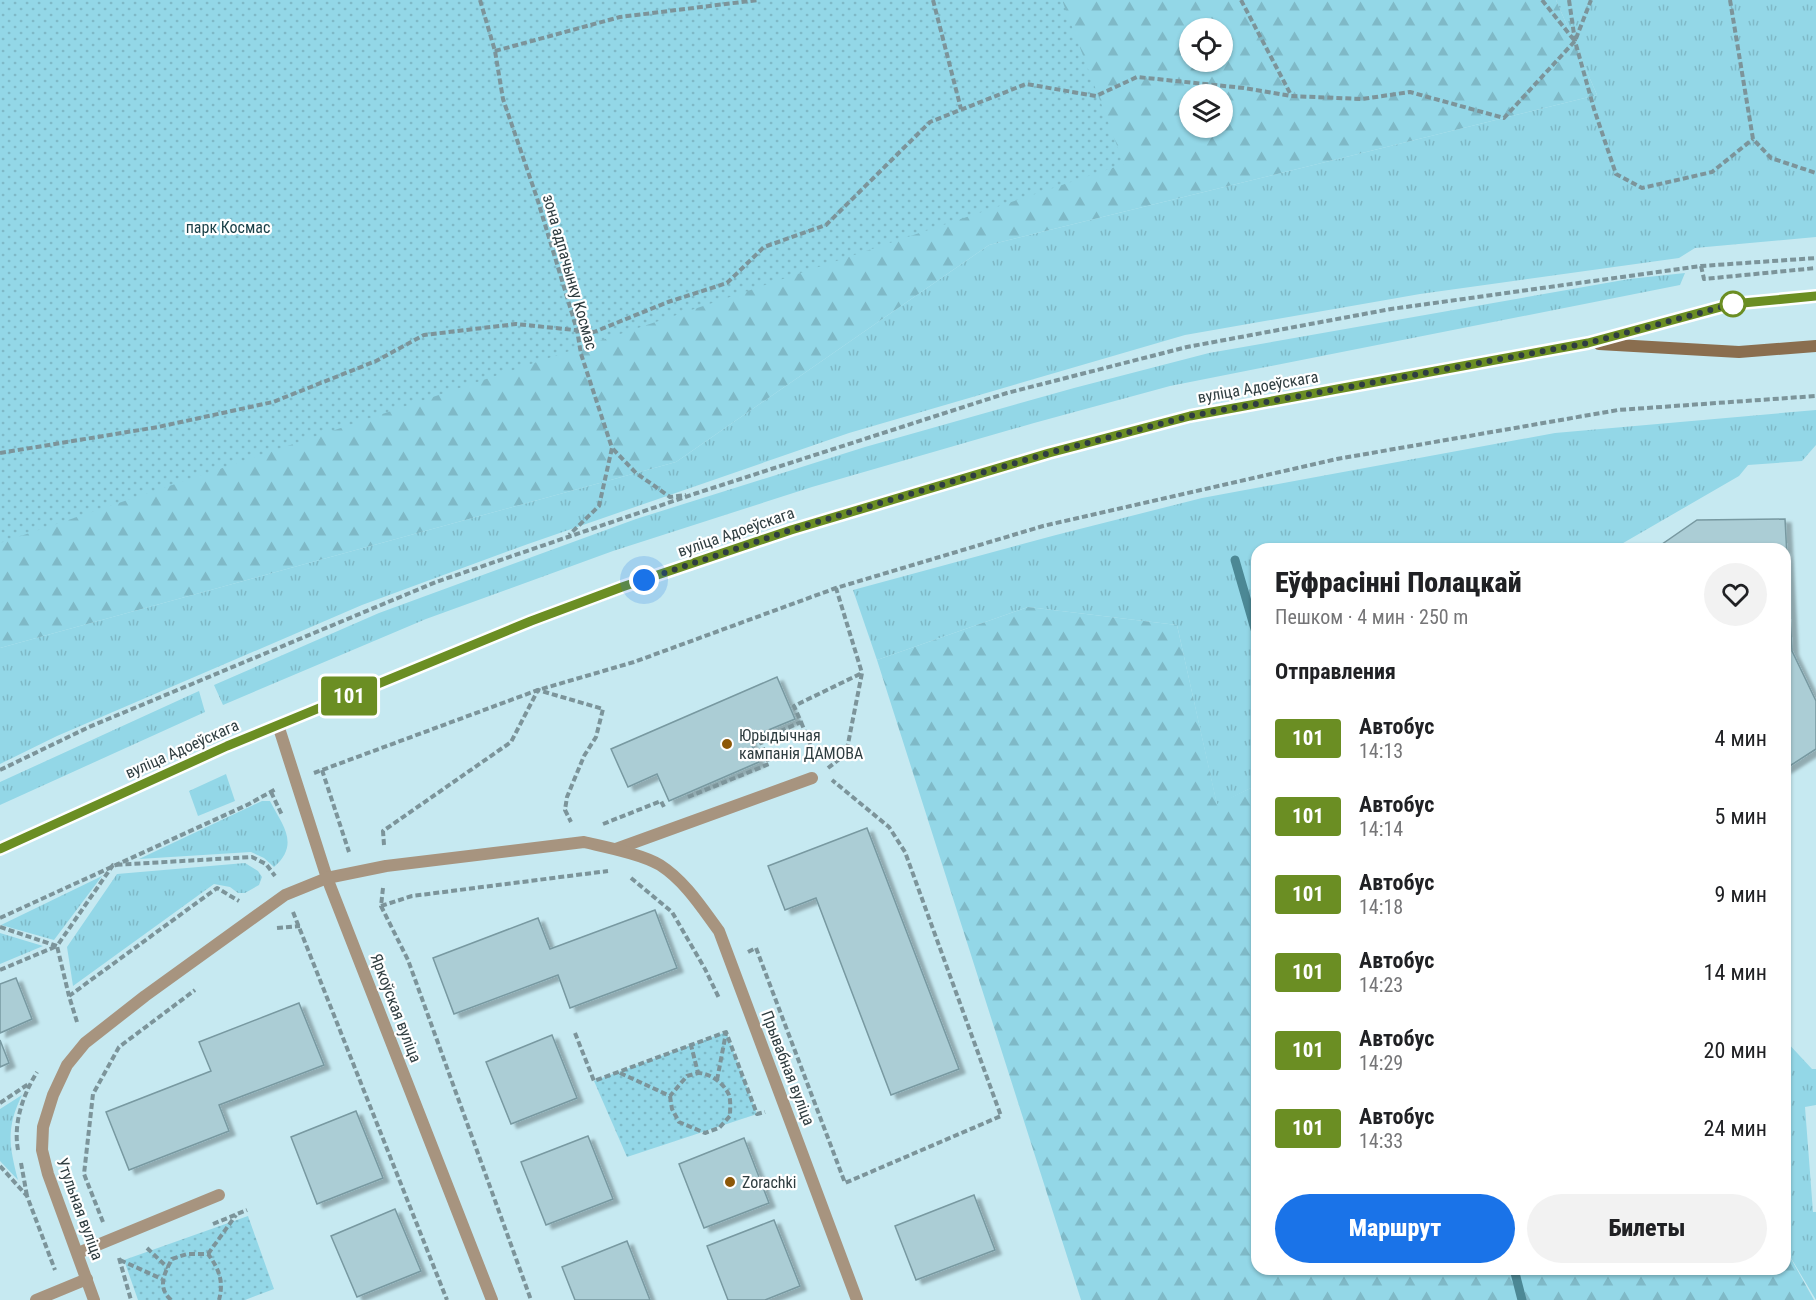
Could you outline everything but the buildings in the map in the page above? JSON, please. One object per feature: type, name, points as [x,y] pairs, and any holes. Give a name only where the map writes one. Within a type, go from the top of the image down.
[{"type":"main road","name":"вуліца Адоеўскага","points":[[0,849],[278,725],[531,621],[622,587],[791,530],[1049,453],[1190,416],[1588,343],[1732,304],[1816,296]]},
{"type":"main road","name":"вуліца Адоеўскага","points":[[1588,343],[1739,352],[1816,346]]},
{"type":"street","name":"Яркоўская вуліца","points":[[278,725],[327,878],[492,1300]]},
{"type":"street","points":[[616,849],[817,775]]},
{"type":"street","name":"Утульная вуліца","points":[[94,1300],[48,1174],[42,1150],[43,1127],[53,1095],[67,1065],[85,1043],[145,996],[285,895],[327,878],[386,866],[584,842],[616,849],[659,865]]},
{"type":"street","name":"Прывабная вуліца","points":[[659,865],[688,890],[719,931],[857,1300]]},
{"type":"street","points":[[78,1253],[219,1196]]},
{"type":"street","points":[[36,1300],[87,1279]]},
{"type":"path","name":"зона адпачынку Космас","points":[[480,0],[495,51],[503,99],[612,448]]},
{"type":"path","points":[[495,51],[620,17],[758,0]]},
{"type":"path","points":[[933,0],[961,109]]},
{"type":"path","points":[[1241,0],[1292,96]]},
{"type":"path","points":[[1542,0],[1575,41]]},
{"type":"path","points":[[1569,0],[1575,41],[1594,109],[1616,174],[1642,189],[1712,172],[1753,139]]},
{"type":"path","points":[[0,453],[158,427],[273,402],[376,361],[424,335],[516,324],[594,332],[668,302],[727,283],[764,247],[826,225],[930,122],[1026,84],[1096,96],[1137,77],[1244,88],[1292,96],[1362,99],[1410,92],[1504,118],[1575,41],[1590,0]]},
{"type":"path","points":[[1730,0],[1753,139],[1771,158],[1816,173]]},
{"type":"path","points":[[0,771],[89,727],[436,582],[697,493],[1007,393],[1187,347],[1391,309],[1701,266],[1816,258]]},
{"type":"path","points":[[1701,266],[1704,279],[1816,268]]},
{"type":"path","points":[[0,918],[246,805],[297,779],[538,690],[634,662],[836,588],[1042,526],[1337,459],[1618,410],[1816,396]]},
{"type":"path","points":[[612,448],[636,473],[670,497],[697,493]]},
{"type":"path","points":[[566,538],[599,506],[612,448]]},
{"type":"path","points":[[817,775],[846,754],[862,673],[836,588]]},
{"type":"path","points":[[818,762],[794,706],[862,673]]},
{"type":"path","points":[[538,690],[603,710],[596,737],[584,756],[567,797],[565,810],[570,822],[576,825]]},
{"type":"path","points":[[531,1300],[408,960],[381,906],[386,866],[383,831],[511,742],[538,690]]},
{"type":"path","points":[[684,799],[769,764],[760,740],[801,722]]},
{"type":"path","points":[[322,770],[347,851],[386,866]]},
{"type":"path","points":[[705,969],[756,948],[844,1183],[1001,1116],[905,852],[889,827],[831,779]]},
{"type":"path","points":[[271,792],[286,823]]},
{"type":"path","points":[[593,826],[661,801],[663,807],[674,803]]},
{"type":"path","points":[[113,865],[252,857],[266,864],[279,881],[300,926],[447,1300]]},
{"type":"path","points":[[0,970],[57,946],[113,865]]},
{"type":"path","points":[[381,906],[412,896],[609,871]]},
{"type":"path","points":[[628,875],[672,912],[705,969],[723,1008]]},
{"type":"path","points":[[69,996],[218,888],[237,901]]},
{"type":"path","points":[[273,928],[300,926]]},
{"type":"path","points":[[0,927],[57,946]]},
{"type":"path","points":[[57,946],[79,1027]]},
{"type":"path","points":[[105,1225],[84,1174],[93,1094],[119,1047],[201,985]]},
{"type":"path","points":[[575,1033],[594,1081],[726,1032]]},
{"type":"path","points":[[717,1080],[726,1032]]},
{"type":"path","points":[[726,1032],[757,1114],[769,1110]]},
{"type":"path","points":[[691,1045],[698,1073]]},
{"type":"path","points":[[0,1103],[30,1083],[42,1065]]},
{"type":"path","points":[[619,1072],[670,1096]]},
{"type":"path","points":[[698,1073],[707,1073],[717,1080],[729,1095],[730,1116],[719,1128],[705,1133],[690,1129],[679,1122],[672,1109],[670,1096],[687,1076],[698,1073]]},
{"type":"path","points":[[0,1166],[27,1196],[63,1288]]},
{"type":"path","points":[[208,1254],[237,1214]]},
{"type":"path","points":[[171,1300],[164,1294],[162,1279],[172,1259],[188,1254],[208,1254]]},
{"type":"path","points":[[208,1254],[218,1268],[222,1285],[219,1300]]},
{"type":"path","points":[[120,1260],[162,1279]]},
{"type":"green space","name":"парк Космас","points":[[0,0],[1556,0],[1597,95],[989,245],[676,462],[0,648]]},
{"type":"green space","name":"парк Космас","points":[[0,0],[1062,0],[1124,164],[0,543]]},
{"type":"green space","points":[[1556,0],[1816,0],[1816,237],[1695,248],[1679,258],[1420,294],[1185,335],[849,433],[528,544],[362,605],[57,736],[0,764],[0,648],[676,462],[989,245],[1597,95]]},
{"type":"green space","points":[[1685,273],[1680,285],[1170,386],[1034,423],[812,487],[613,551],[426,619],[223,705],[214,685],[379,613],[636,519],[865,447],[1074,388],[1209,353],[1629,279]]},
{"type":"green space","points":[[1816,410],[1816,445],[1802,461],[1748,465],[1739,476],[1623,543],[1251,543],[1251,788],[1217,805],[1177,625],[1028,607],[877,660],[853,590],[1202,498],[1555,433]]},
{"type":"green space","points":[[1028,607],[1177,625],[1217,804],[1251,788],[1251,1275],[1791,1275],[1791,1259],[1814,1300],[1081,1300],[877,660]]},
{"type":"green space","points":[[199,691],[205,712],[0,805],[0,782]]},
{"type":"green space","points":[[226,774],[235,801],[198,816],[189,791]]},
{"type":"green space","points":[[262,801],[270,801],[287,835],[286,850],[282,859],[274,867],[264,858],[251,852],[139,859]]},
{"type":"green space","points":[[245,863],[258,871],[262,877],[259,885],[245,893],[238,893],[230,887],[214,884],[73,986],[67,947],[117,874]]},
{"type":"green space","points":[[102,876],[54,940],[1,925]]},
{"type":"green space","points":[[0,933],[43,946],[0,964]]},
{"type":"green space","points":[[726,1032],[757,1114],[627,1157],[594,1081]]},
{"type":"green space","points":[[1791,1046],[1812,1069],[1816,1069],[1816,1105],[1805,1107],[1813,1212],[1816,1212],[1816,1300],[1791,1258]]},
{"type":"green space","points":[[22,1095],[11,1127],[11,1146],[18,1180],[0,1161],[0,1109]]},
{"type":"green space","points":[[248,1216],[274,1289],[245,1300],[138,1300],[124,1260]]},
{"type":"waterway","points":[[1235,560],[1251,615]]},
{"type":"waterway","points":[[1516,1275],[1522,1300]]},
{"type":"bus line","name":"101","points":[[0,849],[227,746],[531,621],[622,587],[791,530],[1049,453],[1190,416],[1588,343],[1732,304],[1816,296]]},
{"type":"place","name":"Юрыдычная кампанія ДАМОВА","points":[[727,744]]},
{"type":"place","name":"Zorachki","points":[[730,1182]]},
{"type":"route","points":[[644,580],[791,530],[877,504],[1049,453],[1190,416],[1588,343],[1733,304]]}]
